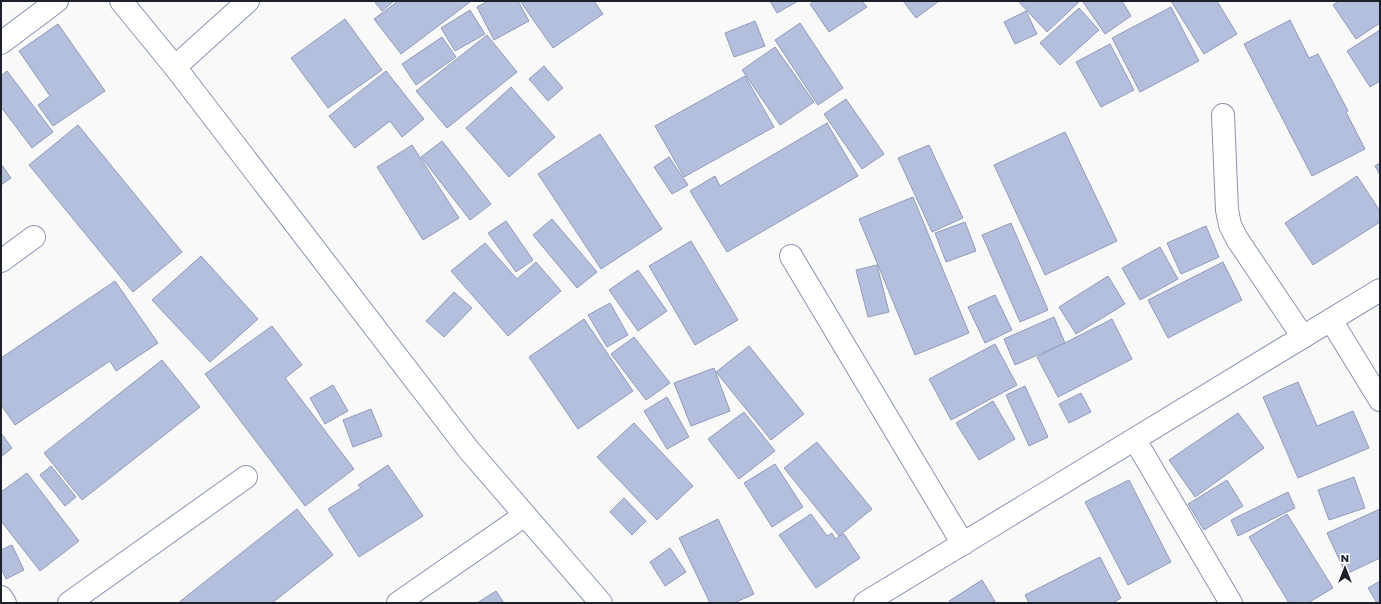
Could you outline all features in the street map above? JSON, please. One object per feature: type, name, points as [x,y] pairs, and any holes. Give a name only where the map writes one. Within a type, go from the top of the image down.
[{"type":"street","points":[[1,43],[57,1]]},
{"type":"street","points":[[121,1],[175,67],[468,449],[601,603]]},
{"type":"street","points":[[175,67],[248,1]]},
{"type":"street","points":[[1223,115],[1227,210],[1230,225],[1237,238],[1303,337]]},
{"type":"street","points":[[1,261],[34,237]]},
{"type":"street","points":[[791,256],[962,544]]},
{"type":"street","points":[[865,603],[1380,290]]},
{"type":"street","points":[[1331,320],[1380,400]]},
{"type":"street","points":[[1134,440],[1231,603]]},
{"type":"street","points":[[69,603],[246,477]]},
{"type":"street","points":[[398,603],[525,515]]},
{"type":"street","points":[[1,598],[5,603]]},
{"type":"building","points":[[374,1],[394,1],[382,11]]},
{"type":"building","points":[[398,1],[470,2],[401,54],[374,19]]},
{"type":"building","points":[[488,1],[518,1],[529,21],[494,40],[477,7]]},
{"type":"building","points":[[520,1],[594,1],[603,14],[553,48]]},
{"type":"building","points":[[770,1],[798,1],[777,13]]},
{"type":"building","points":[[814,1],[862,1],[867,7],[829,32],[810,4]]},
{"type":"building","points":[[903,1],[939,1],[916,18]]},
{"type":"building","points":[[1018,1],[1080,1],[1047,32]]},
{"type":"building","points":[[1122,1],[1131,16],[1105,34],[1083,2]]},
{"type":"building","points":[[1171,1],[1217,1],[1237,34],[1204,54]]},
{"type":"building","points":[[1339,1],[1380,1],[1380,23],[1356,39],[1333,5]]},
{"type":"building","points":[[1171,7],[1199,61],[1140,92],[1112,38]]},
{"type":"building","points":[[1079,8],[1099,30],[1060,65],[1040,43]]},
{"type":"building","points":[[470,10],[485,34],[455,51],[441,28]]},
{"type":"building","points":[[1026,11],[1037,34],[1015,44],[1004,22]]},
{"type":"building","points":[[345,19],[382,70],[328,108],[291,58]]},
{"type":"building","points":[[1290,20],[1309,58],[1318,54],[1348,111],[1346,112],[1365,149],[1312,176],[1244,44]]},
{"type":"building","points":[[755,21],[765,46],[734,57],[725,33]]},
{"type":"building","points":[[800,23],[843,88],[818,105],[775,40]]},
{"type":"building","points":[[58,24],[105,91],[53,126],[38,105],[50,96],[19,51]]},
{"type":"building","points":[[1380,30],[1380,81],[1370,87],[1347,51]]},
{"type":"building","points":[[487,35],[517,72],[447,128],[416,91]]},
{"type":"building","points":[[442,37],[456,57],[416,85],[402,64]]},
{"type":"building","points":[[1110,44],[1134,90],[1101,107],[1076,62]]},
{"type":"building","points":[[775,47],[814,102],[780,125],[742,70]]},
{"type":"building","points":[[544,66],[563,88],[548,101],[529,79]]},
{"type":"building","points":[[7,71],[53,132],[32,148],[1,107],[1,76]]},
{"type":"building","points":[[386,71],[424,119],[402,137],[390,121],[355,148],[329,116]]},
{"type":"building","points":[[745,76],[774,127],[684,177],[655,126]]},
{"type":"building","points":[[511,87],[555,137],[509,177],[466,128]]},
{"type":"building","points":[[846,99],[884,154],[862,169],[824,114]]},
{"type":"building","points":[[827,123],[858,176],[727,252],[690,191],[715,176],[720,186]]},
{"type":"building","points":[[78,125],[182,252],[133,292],[29,165]]},
{"type":"building","points":[[1065,132],[1117,241],[1045,275],[994,165]]},
{"type":"building","points":[[600,134],[662,229],[601,269],[538,174]]},
{"type":"building","points":[[442,141],[491,204],[470,220],[421,157]]},
{"type":"building","points":[[412,145],[459,218],[423,240],[377,167]]},
{"type":"building","points":[[929,145],[963,218],[932,232],[898,158]]},
{"type":"building","points":[[669,157],[688,185],[672,194],[654,167]]},
{"type":"building","points":[[1380,163],[1380,175],[1375,166]]},
{"type":"building","points":[[1,164],[11,178],[1,185]]},
{"type":"building","points":[[1357,176],[1380,211],[1380,222],[1313,265],[1285,223]]},
{"type":"building","points":[[913,197],[969,333],[915,355],[859,219]]},
{"type":"building","points":[[552,219],[597,272],[577,288],[533,235]]},
{"type":"building","points":[[506,221],[533,260],[516,272],[488,233]]},
{"type":"building","points":[[965,222],[976,251],[946,262],[935,233]]},
{"type":"building","points":[[1011,223],[1048,310],[1020,322],[982,235]]},
{"type":"building","points":[[1206,226],[1219,257],[1181,274],[1167,243]]},
{"type":"building","points":[[691,241],[738,320],[695,345],[649,266]]},
{"type":"building","points":[[485,243],[517,279],[536,262],[561,291],[508,336],[451,271]]},
{"type":"building","points":[[1160,247],[1178,279],[1140,300],[1122,268]]},
{"type":"building","points":[[201,256],[258,319],[210,362],[152,300]]},
{"type":"building","points":[[1223,262],[1242,300],[1168,338],[1148,300]]},
{"type":"building","points":[[877,265],[889,312],[868,317],[856,270]]},
{"type":"building","points":[[638,270],[667,311],[638,331],[609,290]]},
{"type":"building","points":[[1108,276],[1125,304],[1076,334],[1059,307]]},
{"type":"building","points":[[115,281],[158,343],[116,371],[110,361],[15,425],[1,405],[1,358]]},
{"type":"building","points":[[454,292],[472,308],[444,337],[426,321]]},
{"type":"building","points":[[995,295],[1012,330],[985,343],[968,307]]},
{"type":"building","points":[[610,303],[628,335],[607,347],[588,315]]},
{"type":"building","points":[[1054,317],[1065,343],[1015,365],[1004,339]]},
{"type":"building","points":[[584,319],[633,391],[578,429],[529,357]]},
{"type":"building","points":[[1112,319],[1132,359],[1058,397],[1037,357]]},
{"type":"building","points":[[272,326],[302,365],[285,378],[354,469],[305,506],[205,374]]},
{"type":"building","points":[[634,337],[670,383],[646,400],[611,354]]},
{"type":"building","points":[[995,344],[1017,385],[951,420],[929,379]]},
{"type":"building","points":[[749,346],[804,414],[771,440],[716,372]]},
{"type":"building","points":[[162,360],[200,407],[82,500],[44,453]]},
{"type":"building","points":[[714,368],[730,411],[691,426],[674,383]]},
{"type":"building","points":[[1298,382],[1317,426],[1353,411],[1369,448],[1298,478],[1263,397]]},
{"type":"building","points":[[333,385],[348,411],[325,424],[310,398]]},
{"type":"building","points":[[1025,386],[1048,437],[1029,446],[1006,395]]},
{"type":"building","points":[[1081,393],[1091,412],[1069,423],[1059,404]]},
{"type":"building","points":[[667,397],[689,437],[667,449],[644,411]]},
{"type":"building","points":[[993,401],[1015,439],[979,460],[956,423]]},
{"type":"building","points":[[371,409],[382,436],[353,447],[343,420]]},
{"type":"building","points":[[744,412],[775,451],[739,479],[708,439]]},
{"type":"building","points":[[1238,413],[1264,448],[1195,497],[1169,460]]},
{"type":"building","points":[[634,423],[693,486],[657,520],[597,457]]},
{"type":"building","points":[[1,433],[12,448],[1,457]]},
{"type":"building","points":[[817,442],[872,509],[839,536],[784,468]]},
{"type":"building","points":[[775,464],[803,507],[772,527],[744,483]]},
{"type":"building","points":[[388,465],[423,516],[359,557],[328,509],[361,488],[358,485]]},
{"type":"building","points":[[51,466],[76,497],[65,506],[40,475]]},
{"type":"building","points":[[27,473],[79,541],[40,571],[1,521],[1,492]]},
{"type":"building","points":[[1354,477],[1365,508],[1329,520],[1318,490]]},
{"type":"building","points":[[1129,480],[1171,562],[1128,585],[1085,502]]},
{"type":"building","points":[[1227,480],[1243,506],[1204,530],[1188,504]]},
{"type":"building","points":[[1288,492],[1295,508],[1238,536],[1231,520]]},
{"type":"building","points":[[624,498],[646,521],[632,535],[610,512]]},
{"type":"building","points":[[297,509],[333,555],[272,603],[178,603]]},
{"type":"building","points":[[1380,509],[1380,558],[1346,574],[1327,533]]},
{"type":"building","points":[[811,514],[827,536],[832,533],[835,539],[844,534],[860,558],[816,588],[779,535]]},
{"type":"building","points":[[1287,514],[1333,588],[1308,603],[1289,603],[1249,537]]},
{"type":"building","points":[[718,519],[754,594],[734,603],[710,603],[679,538]]},
{"type":"building","points":[[12,545],[24,570],[6,579],[1,568],[1,550]]},
{"type":"building","points":[[670,548],[686,572],[665,586],[650,562]]},
{"type":"building","points":[[1100,557],[1121,598],[1113,603],[1029,603],[1025,595]]},
{"type":"building","points":[[982,580],[996,603],[949,603],[949,601]]},
{"type":"building","points":[[1380,581],[1380,603],[1377,603],[1368,588]]},
{"type":"building","points":[[496,591],[504,603],[477,603]]}]
